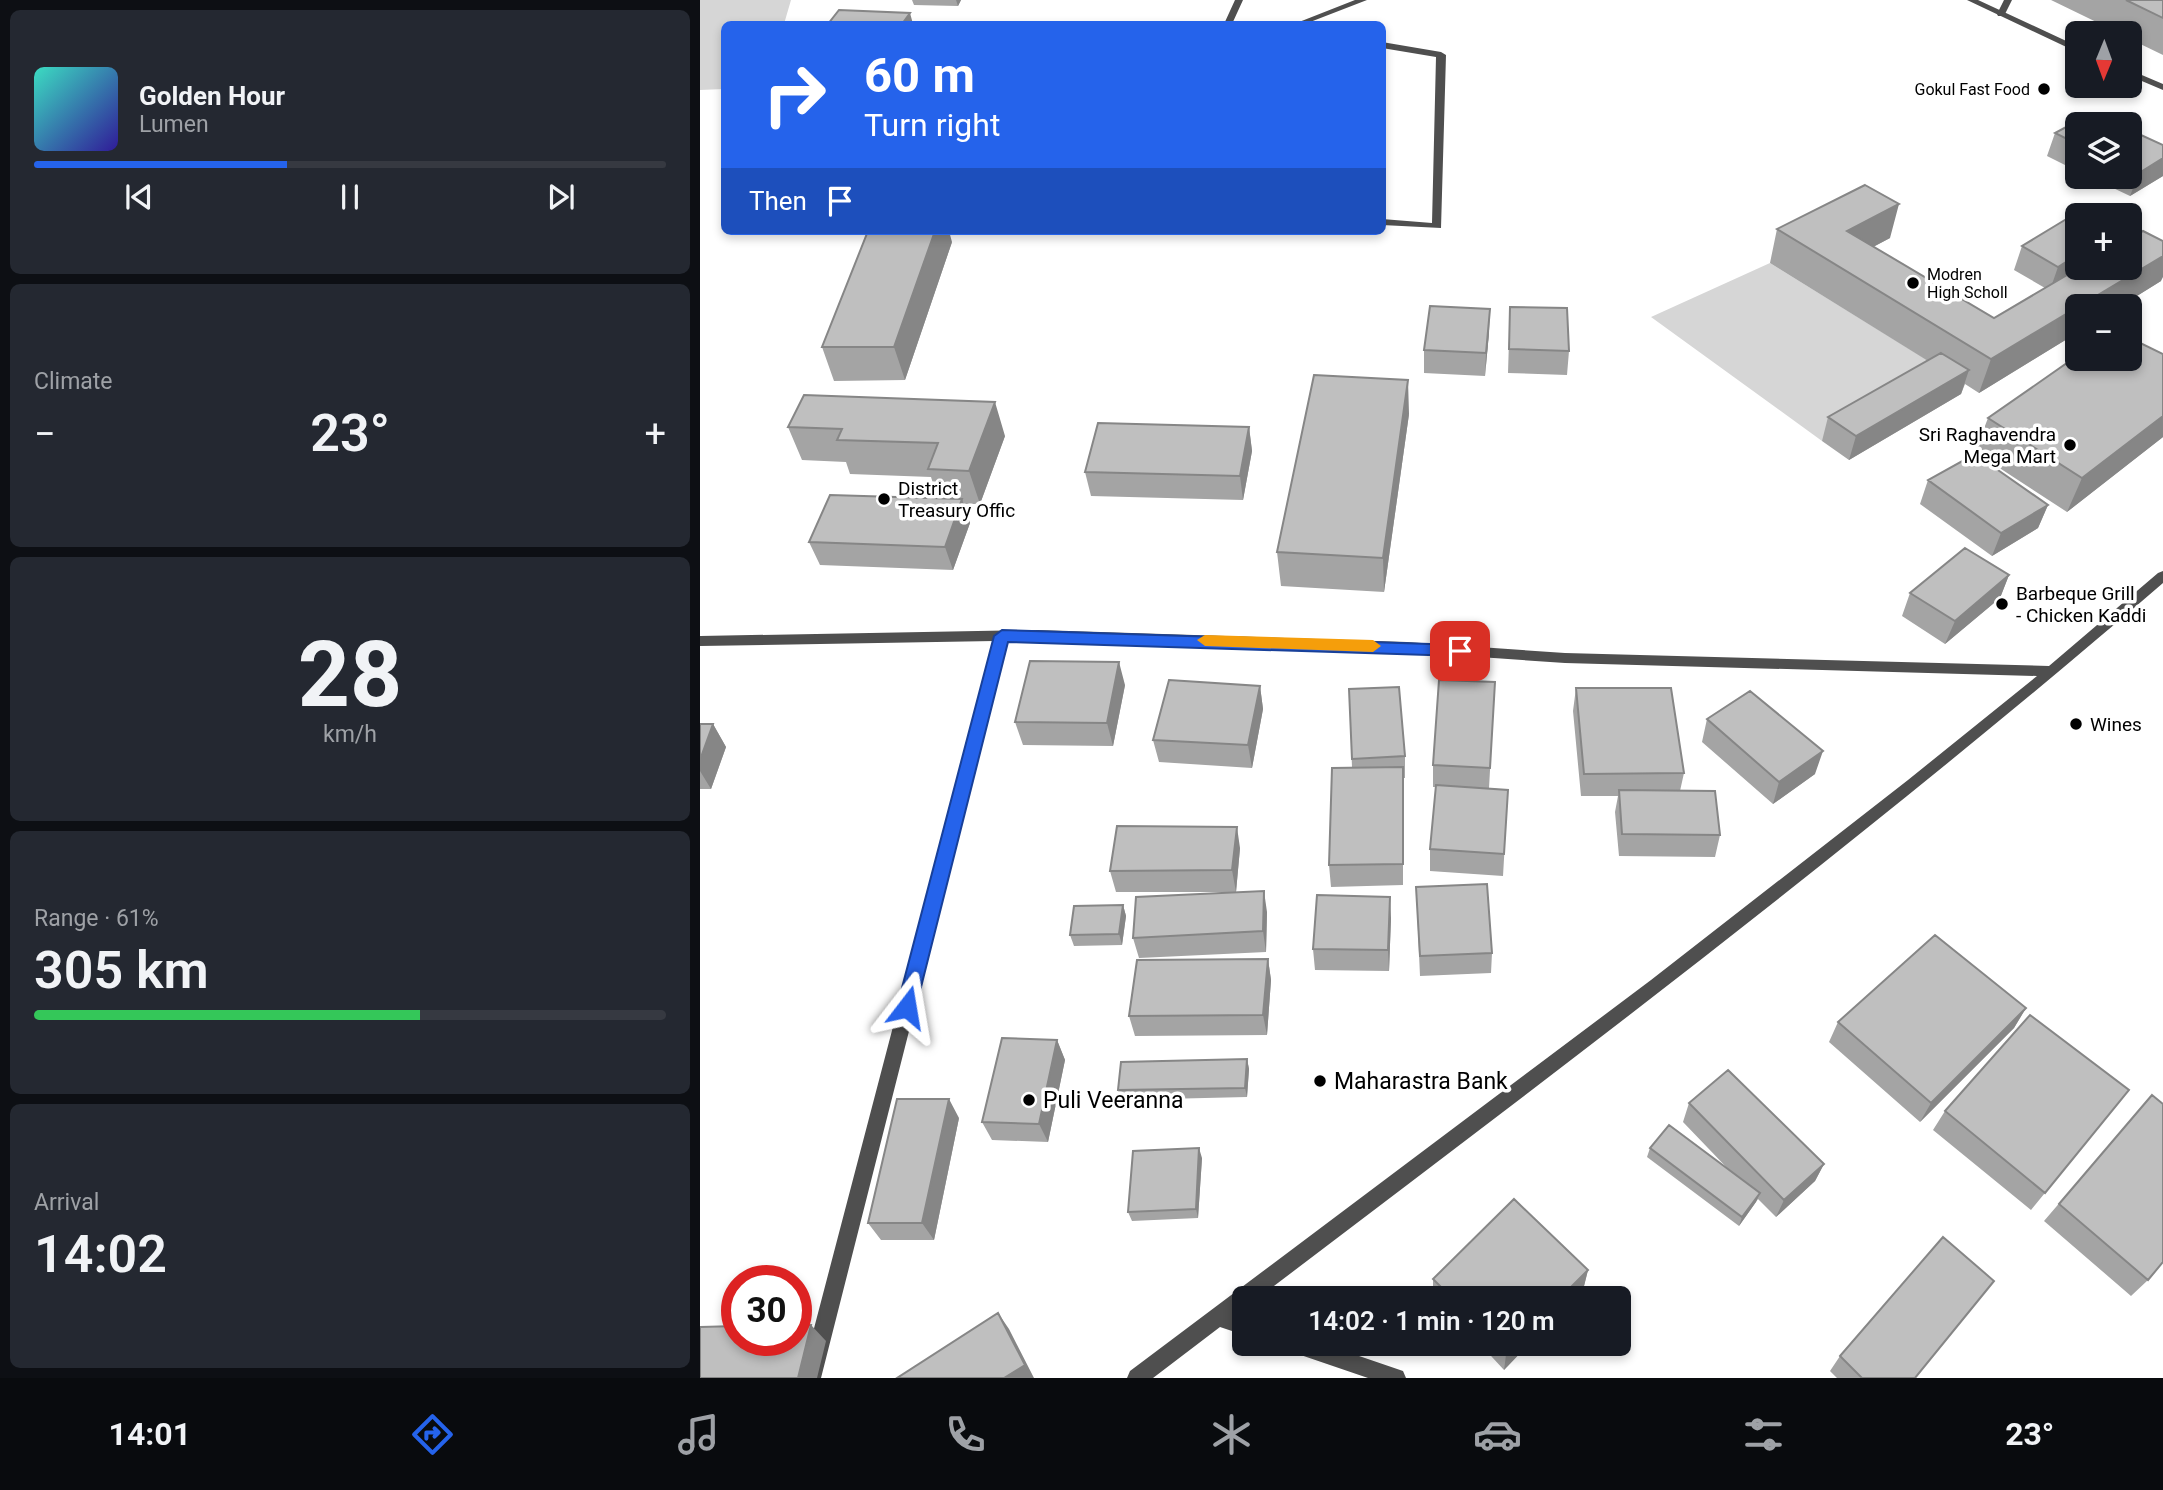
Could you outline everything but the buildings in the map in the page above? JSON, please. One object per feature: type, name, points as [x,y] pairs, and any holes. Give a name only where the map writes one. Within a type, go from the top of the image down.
[{"type":"street","points":[[1229,21],[1239,0]]},
{"type":"street","points":[[1306,21],[1363,0]]},
{"type":"street","points":[[1971,0],[2065,43]]},
{"type":"street","points":[[2001,14],[2008,0]]},
{"type":"street","points":[[1386,46],[1441,55],[1437,226],[1386,222]]},
{"type":"street","points":[[2142,77],[2163,87]]},
{"type":"street","points":[[1137,1378],[1765,902],[2160,582]]},
{"type":"street","points":[[700,641],[1002,636],[1407,647],[1565,658],[2052,671]]},
{"type":"street","points":[[811,1378],[1002,636]]},
{"type":"street","points":[[1217,1317],[1232,1322]]},
{"type":"street","points":[[1331,1356],[1396,1378]]},
{"type":"shaded area","points":[[700,0],[791,0],[785,21],[721,21],[721,89],[700,90]]},
{"type":"shaded area","points":[[1770,263],[1945,371],[1822,441],[1651,317]]},
{"type":"slow traffic","points":[[1205,640],[1373,646]]},
{"type":"place","name":"Gokul Fast Food","points":[[2044,89]]},
{"type":"place","name":"Modren High Scholl","points":[[1913,283]]},
{"type":"place","name":"Sri Raghavendra Mega Mart","points":[[2070,445]]},
{"type":"place","name":"District Treasury Offic","points":[[884,499]]},
{"type":"place","name":"Barbeque Grill - Chicken Kaddi","points":[[2002,604]]},
{"type":"place","name":"Wines","points":[[2076,724]]},
{"type":"place","name":"Maharastra Bank","points":[[1320,1081]]},
{"type":"place","name":"Puli Veeranna","points":[[1029,1100]]},
{"type":"route","points":[[907,1007],[1002,636],[1407,647],[1460,651]]}]
